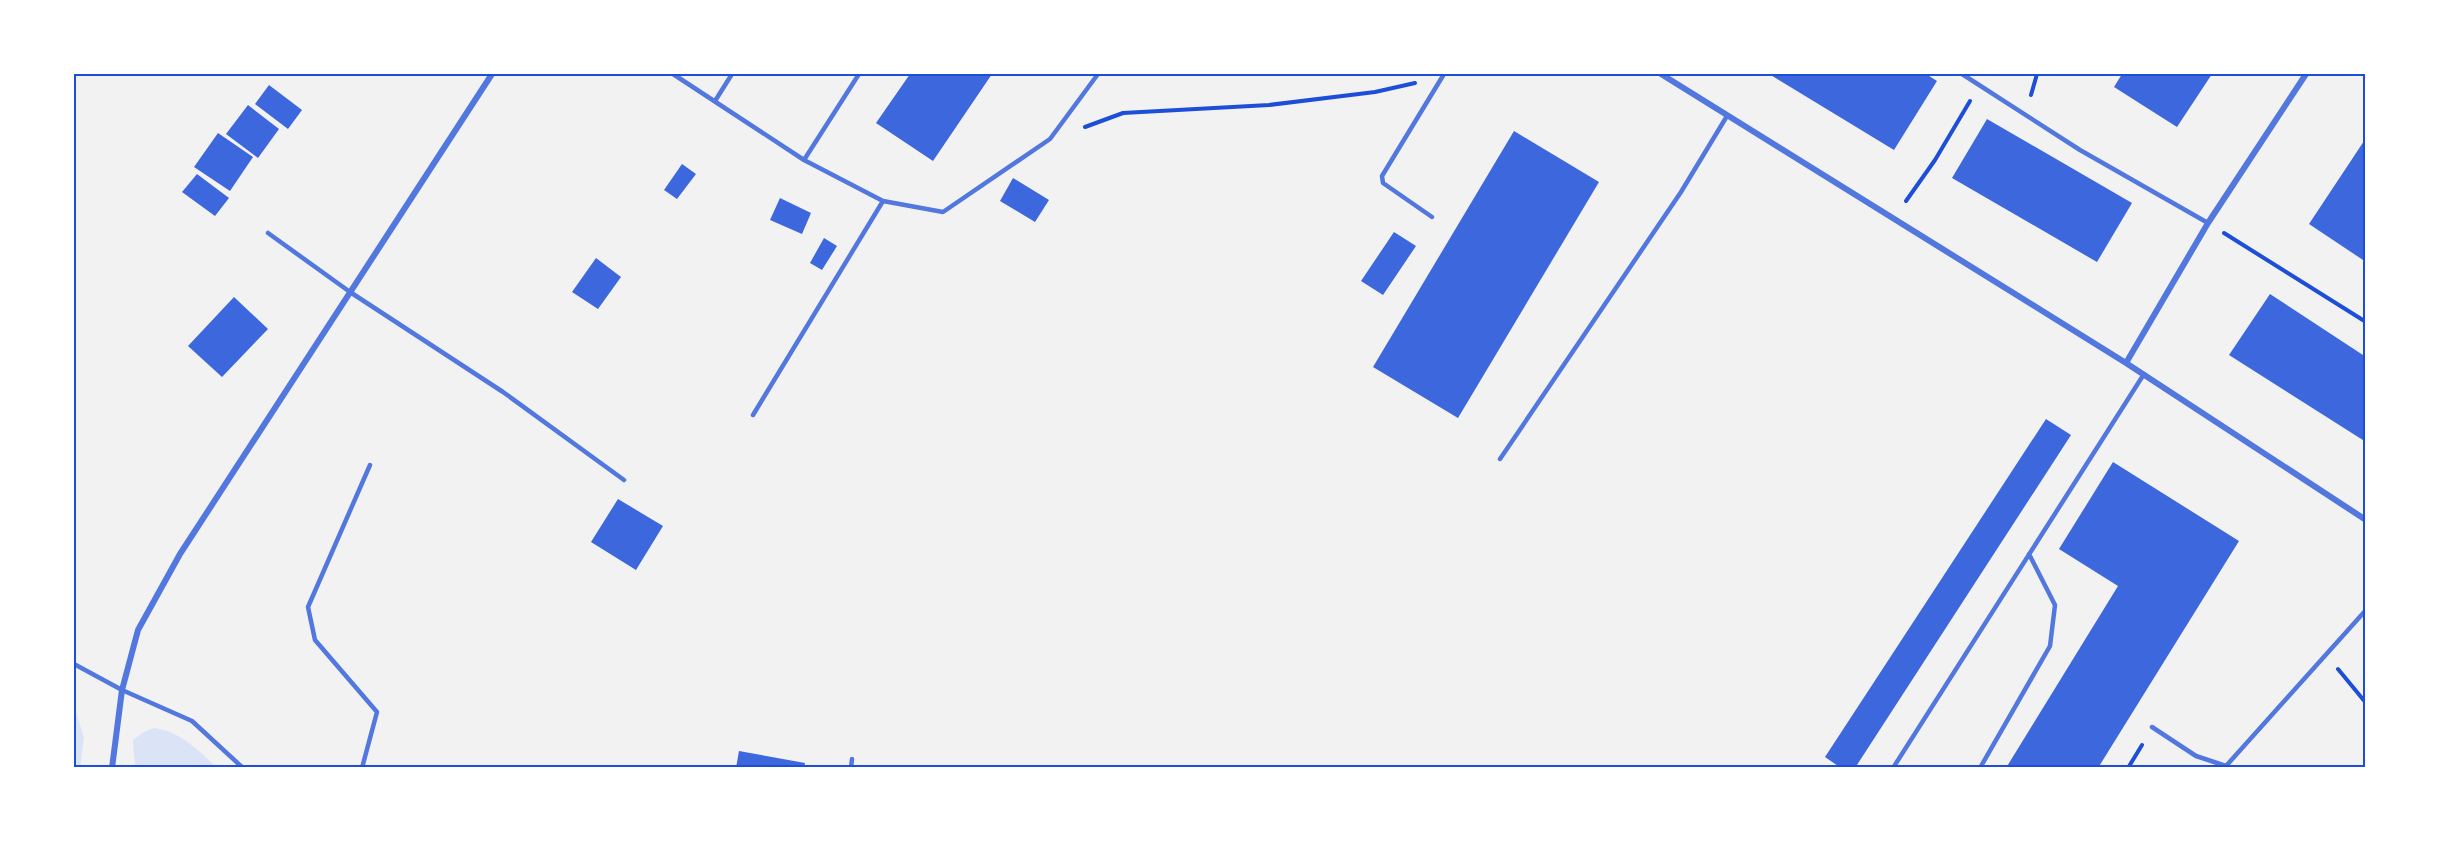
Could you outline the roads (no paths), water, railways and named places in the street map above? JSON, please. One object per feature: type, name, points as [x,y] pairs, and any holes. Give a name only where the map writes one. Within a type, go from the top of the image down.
[{"type":"street","points":[[112,768],[122,690],[138,630],[180,554],[492,74]]},
{"type":"street","points":[[1661,74],[2144,374],[2366,519]]},
{"type":"street","points":[[2126,363],[2208,223],[2306,74]]},
{"type":"lane","points":[[673,74],[804,160],[883,201],[943,212],[1050,139],[1098,74]]},
{"type":"lane","points":[[715,101],[732,74]]},
{"type":"lane","points":[[804,160],[859,74]]},
{"type":"lane","points":[[1962,74],[2080,150],[2208,223]]},
{"type":"lane","points":[[1432,217],[1383,183],[1382,176],[1443,75]]},
{"type":"lane","points":[[1500,459],[1681,192],[1728,116]]},
{"type":"lane","points":[[753,415],[883,201]]},
{"type":"lane","points":[[268,233],[350,292],[503,392],[624,480]]},
{"type":"lane","points":[[1893,768],[2144,374]]},
{"type":"lane","points":[[362,768],[377,712],[315,640],[308,607],[370,465]]},
{"type":"lane","points":[[1980,768],[2050,646],[2055,605],[2029,554]]},
{"type":"lane","points":[[2152,727],[2196,756],[2226,766],[2366,610]]},
{"type":"lane","points":[[74,664],[122,690],[192,721],[243,768]]},
{"type":"lane","points":[[850,768],[852,759]]}]
